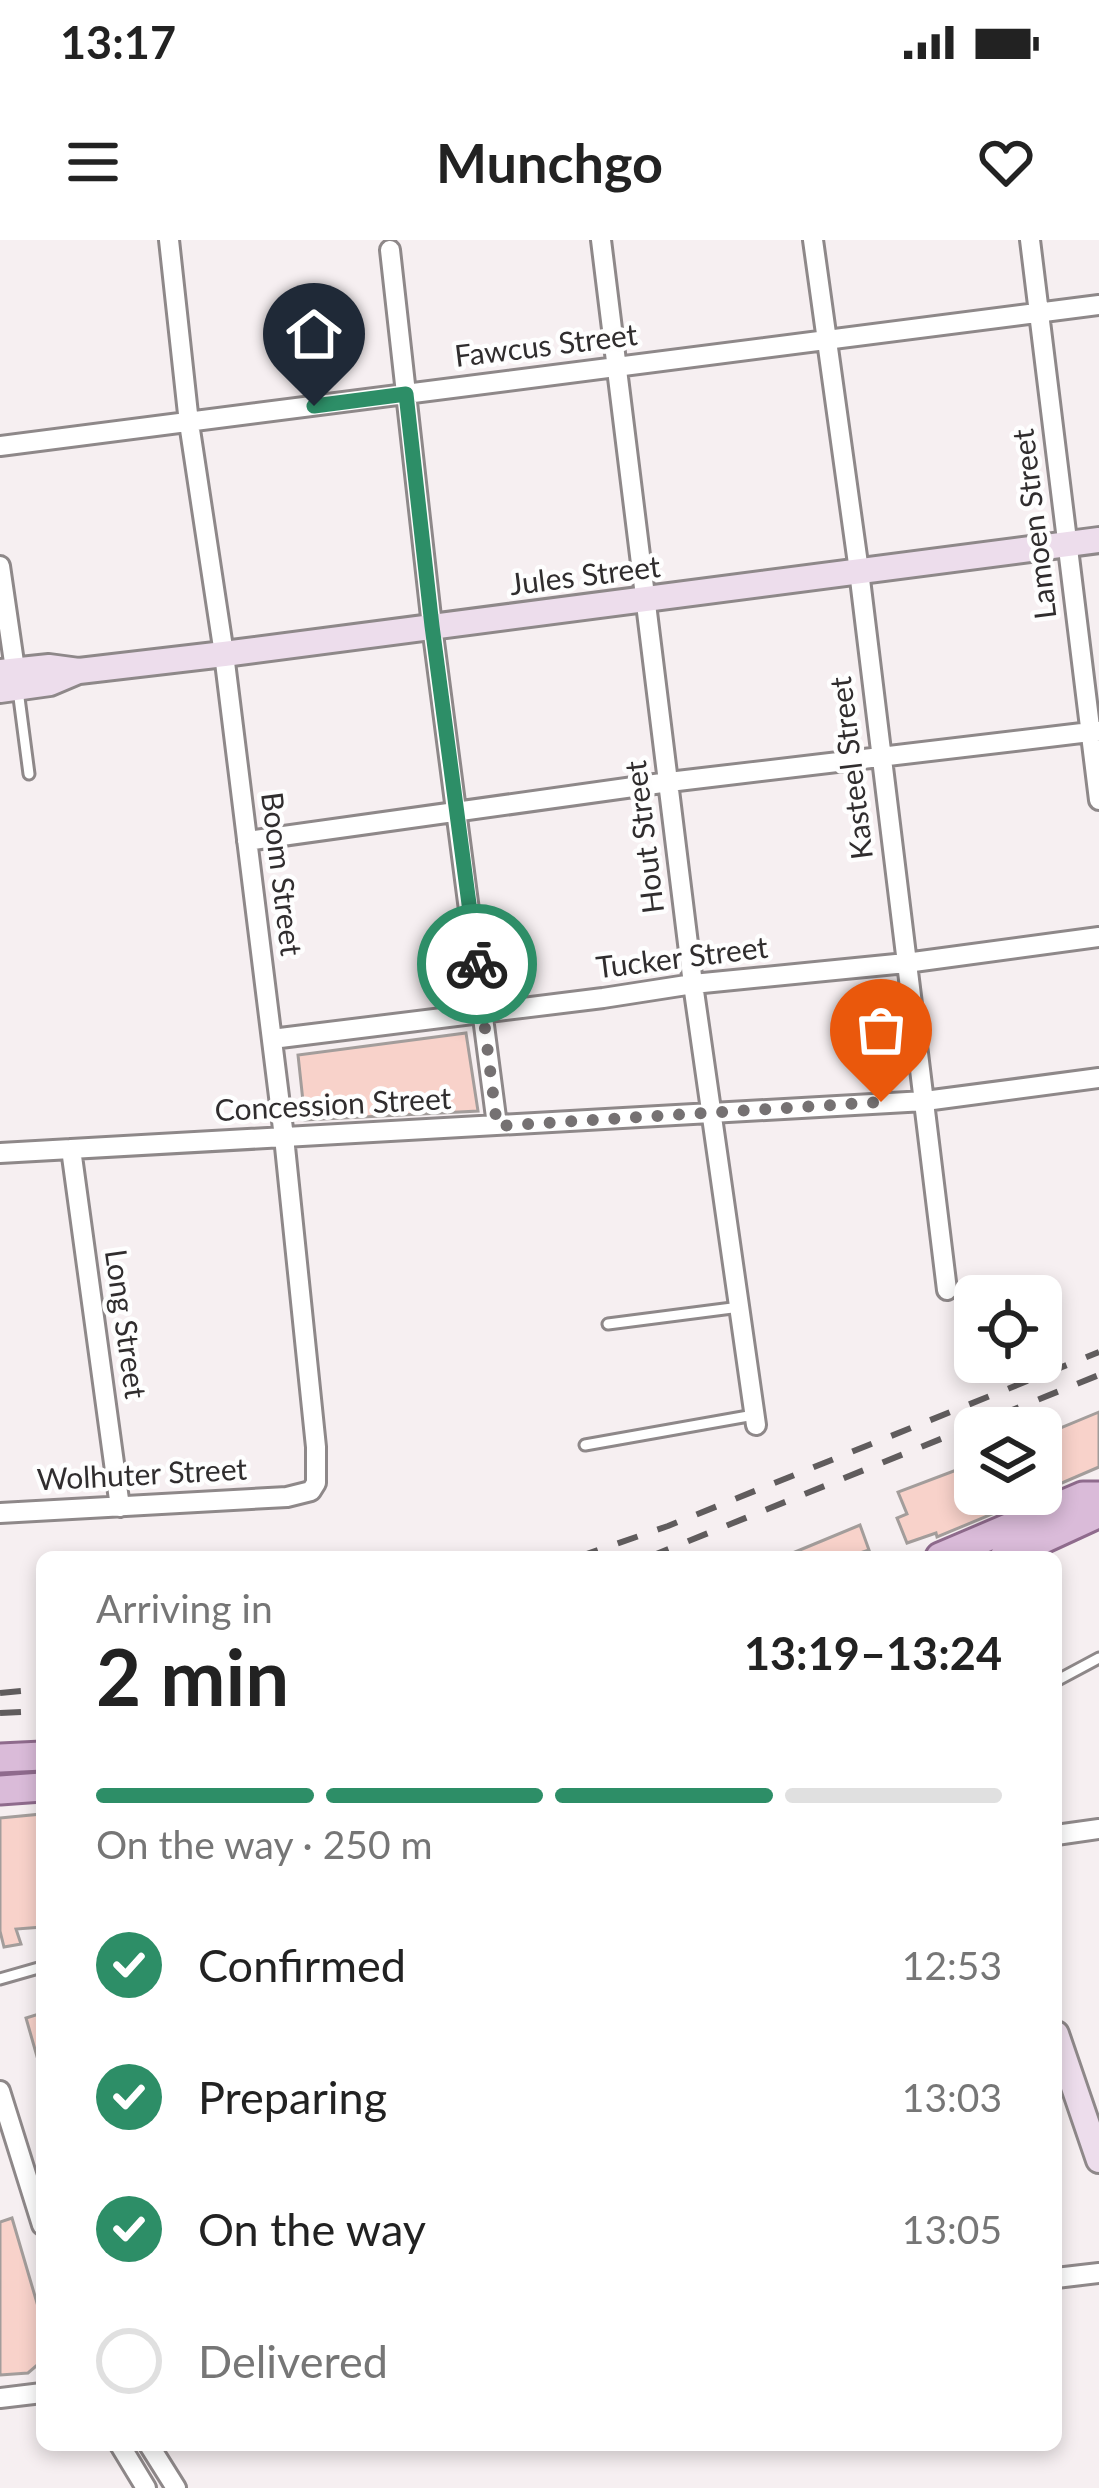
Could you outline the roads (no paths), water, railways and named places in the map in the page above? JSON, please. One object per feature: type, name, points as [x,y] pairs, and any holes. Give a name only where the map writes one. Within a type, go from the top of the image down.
[{"type":"main road","name":"Jules Street","points":[[8,680],[50,683],[79,671],[1099,540]]},
{"type":"main road","points":[[956,1551],[1083,1496],[1099,1496]]},
{"type":"main road","points":[[1021,1551],[1093,1516],[1099,1506]]},
{"type":"main road","points":[[0,1758],[36,1756]]},
{"type":"main road","points":[[0,1790],[36,1787]]},
{"type":"main road","points":[[1062,2052],[1099,2160]]},
{"type":"street","name":"Boom Street","points":[[170,240],[189,423],[224,654],[284,1137],[317,1473],[311,1491],[287,1497]]},
{"type":"street","name":"Hout Street","points":[[601,240],[693,984],[755,1420]]},
{"type":"street","name":"Kasteel Street","points":[[813,240],[859,571],[946,1289]]},
{"type":"street","name":"Lamoen Street","points":[[1030,240],[1099,800]]},
{"type":"street","points":[[390,250],[432,626],[497,1126]]},
{"type":"street","name":"Fawcus Street","points":[[0,446],[1099,305]]},
{"type":"street","points":[[0,566],[8,680]]},
{"type":"street","points":[[247,841],[669,782],[1094,731]]},
{"type":"street","name":"Tucker Street","points":[[272,1039],[1099,937]]},
{"type":"street","name":"Concession Street","points":[[0,1153],[925,1101],[1099,1078]]},
{"type":"street","name":"Long Street","points":[[71,1149],[120,1507]]},
{"type":"street","name":"Wolhuter Street","points":[[0,1513],[287,1497]]},
{"type":"street","points":[[1062,1834],[1099,1829]]},
{"type":"street","points":[[0,2091],[36,2206]]},
{"type":"street","points":[[1062,2277],[1099,2273]]},
{"type":"street","points":[[0,2398],[36,2394]]},
{"type":"street","points":[[124,2451],[146,2488]]},
{"type":"street","points":[[153,2451],[176,2488]]},
{"type":"lane","points":[[8,680],[29,774]]},
{"type":"lane","points":[[608,1324],[740,1307]]},
{"type":"lane","points":[[585,1445],[755,1420]]},
{"type":"lane","points":[[1062,1679],[1099,1658]]},
{"type":"lane","points":[[0,1979],[36,1969]]},
{"type":"railway","points":[[595,1551],[1099,1352]]},
{"type":"railway","points":[[664,1551],[1099,1375]]},
{"type":"railway","points":[[0,1693],[36,1690]]},
{"type":"railway","points":[[0,1713],[36,1711]]}]
